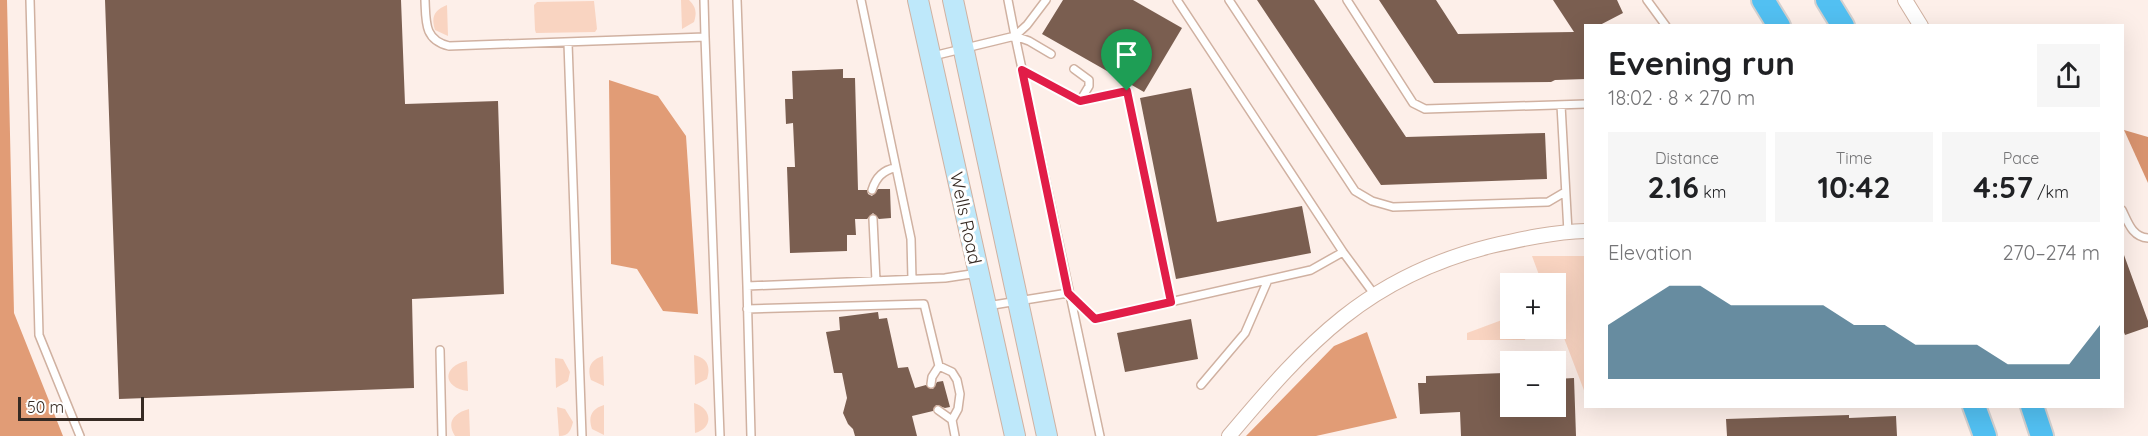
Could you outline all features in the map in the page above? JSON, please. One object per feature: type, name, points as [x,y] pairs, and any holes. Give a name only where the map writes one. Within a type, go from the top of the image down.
[{"type":"highway","points":[[1761,0],[1763,24]]},
{"type":"highway","points":[[1761,0],[1778,24]]},
{"type":"highway","points":[[1827,0],[1842,24]]},
{"type":"highway","points":[[1975,408],[1985,436]]},
{"type":"highway","points":[[2033,408],[2042,436]]},
{"type":"main road","name":"Wells Road","points":[[918,0],[1015,436]]},
{"type":"main road","name":"Wells Road","points":[[953,0],[1047,436]]},
{"type":"street","points":[[1905,0],[1920,24]]},
{"type":"street","points":[[1229,436],[1296,359],[1341,318],[1374,294],[1418,270],[1465,253],[1551,233],[1584,231]]},
{"type":"lane","points":[[30,0],[39,335],[80,436]]},
{"type":"lane","points":[[425,0],[427,29],[430,36],[441,44],[449,46],[705,37]]},
{"type":"lane","points":[[704,0],[720,436]]},
{"type":"lane","points":[[737,0],[751,436]]},
{"type":"lane","points":[[861,0],[911,239],[912,279]]},
{"type":"lane","points":[[1008,0],[1100,436]]},
{"type":"lane","points":[[930,57],[1014,36],[1027,25],[1046,0]]},
{"type":"lane","points":[[1177,0],[1343,252],[1374,294]]},
{"type":"lane","points":[[1229,0],[1355,191],[1372,201],[1393,207],[1548,202],[1565,192]]},
{"type":"lane","points":[[1347,0],[1413,103],[1425,109],[1584,104]]},
{"type":"lane","points":[[1647,0],[1665,24]]},
{"type":"lane","points":[[1014,36],[1029,41],[1051,54]]},
{"type":"lane","points":[[568,43],[582,436]]},
{"type":"lane","points":[[1074,69],[1089,80],[1089,86],[1080,101]]},
{"type":"lane","points":[[1022,70],[1080,101],[1127,91],[1171,302]]},
{"type":"lane","points":[[1561,105],[1568,232]]},
{"type":"lane","points":[[873,189],[884,171],[895,168]]},
{"type":"lane","points":[[2124,214],[2132,230],[2141,237],[2148,238]]},
{"type":"lane","points":[[873,219],[876,281]]},
{"type":"lane","points":[[2124,230],[2132,230]]},
{"type":"lane","points":[[1068,293],[1095,319],[1311,270],[1343,252]]},
{"type":"lane","points":[[747,286],[945,278],[978,273]]},
{"type":"lane","points":[[1201,385],[1245,333],[1268,280]]},
{"type":"lane","points":[[986,306],[1068,293]]},
{"type":"lane","points":[[747,309],[924,304],[939,366],[932,377],[931,384]]},
{"type":"lane","points":[[440,351],[442,436]]},
{"type":"lane","points":[[939,366],[952,372],[959,387],[960,402],[952,420],[955,436]]},
{"type":"lane","points":[[938,410],[952,420]]},
{"type":"shaded area","points":[[0,0],[7,0],[14,313],[63,436],[0,436]]},
{"type":"shaded area","points":[[681,0],[689,0],[696,12],[694,22],[682,29]]},
{"type":"shaded area","points":[[594,1],[597,29],[595,32],[536,33],[534,5],[537,2]]},
{"type":"shaded area","points":[[447,5],[448,36],[435,30],[433,21],[436,12]]},
{"type":"shaded area","points":[[609,80],[658,96],[686,136],[698,314],[663,311],[637,269],[611,264]]},
{"type":"shaded area","points":[[2124,130],[2148,137],[2148,183]]},
{"type":"shaded area","points":[[1532,256],[1584,256],[1584,390],[1564,339],[1566,273],[1538,273]]},
{"type":"shaded area","points":[[1500,321],[1500,339],[1525,339],[1467,340],[1467,333]]},
{"type":"shaded area","points":[[1367,332],[1397,418],[1316,436],[1246,436],[1334,346]]},
{"type":"shaded area","points":[[694,355],[705,360],[708,370],[707,379],[695,385]]},
{"type":"shaded area","points":[[603,356],[604,386],[591,380],[589,372],[592,362]]},
{"type":"shaded area","points":[[555,358],[563,359],[570,372],[568,381],[556,388]]},
{"type":"shaded area","points":[[467,361],[468,391],[453,386],[448,377],[453,367]]},
{"type":"shaded area","points":[[694,403],[704,409],[708,418],[705,427],[695,433]]},
{"type":"shaded area","points":[[604,405],[604,435],[592,429],[590,421],[593,411]]},
{"type":"shaded area","points":[[557,407],[565,409],[573,422],[569,432],[562,436],[559,436]]},
{"type":"shaded area","points":[[469,409],[470,436],[455,436],[451,426],[453,419],[459,413]]},
{"type":"building","points":[[105,0],[401,0],[405,104],[498,101],[504,294],[412,299],[414,388],[119,399]]},
{"type":"building","points":[[1063,0],[1133,0],[1182,28],[1144,92],[1042,34]]},
{"type":"building","points":[[1257,0],[1314,0],[1406,137],[1545,133],[1547,179],[1381,185]]},
{"type":"building","points":[[1379,0],[1436,0],[1458,34],[1574,32],[1553,0],[1617,0],[1623,13],[1602,24],[1584,24],[1584,79],[1551,82],[1434,83]]},
{"type":"building","points":[[843,69],[843,78],[855,78],[858,190],[867,190],[872,196],[878,189],[890,189],[891,218],[879,219],[873,213],[867,219],[855,219],[856,235],[847,235],[847,251],[790,253],[787,167],[795,167],[793,123],[786,124],[785,99],[793,99],[792,71]]},
{"type":"building","points":[[1191,88],[1217,222],[1302,206],[1311,253],[1176,279],[1140,98]]},
{"type":"building","points":[[2124,255],[2148,321],[2148,327],[2125,335]]},
{"type":"building","points":[[878,312],[879,319],[887,318],[898,368],[908,367],[915,388],[926,385],[933,389],[937,382],[943,381],[950,407],[936,405],[933,411],[912,416],[917,436],[855,436],[843,413],[847,398],[842,373],[834,373],[826,332],[840,330],[839,317]]},
{"type":"building","points":[[1191,319],[1198,359],[1125,372],[1117,333]]},
{"type":"building","points":[[1500,373],[1500,417],[1566,417],[1566,378],[1574,378],[1576,436],[1461,436],[1460,412],[1420,414],[1418,383],[1426,383],[1426,376]]},
{"type":"building","points":[[1849,415],[1849,418],[1896,416],[1897,436],[1727,436],[1726,419]]},
{"type":"route","points":[[1022,70],[1080,101],[1127,91],[1171,302],[1095,319],[1068,293],[1022,70]]}]
